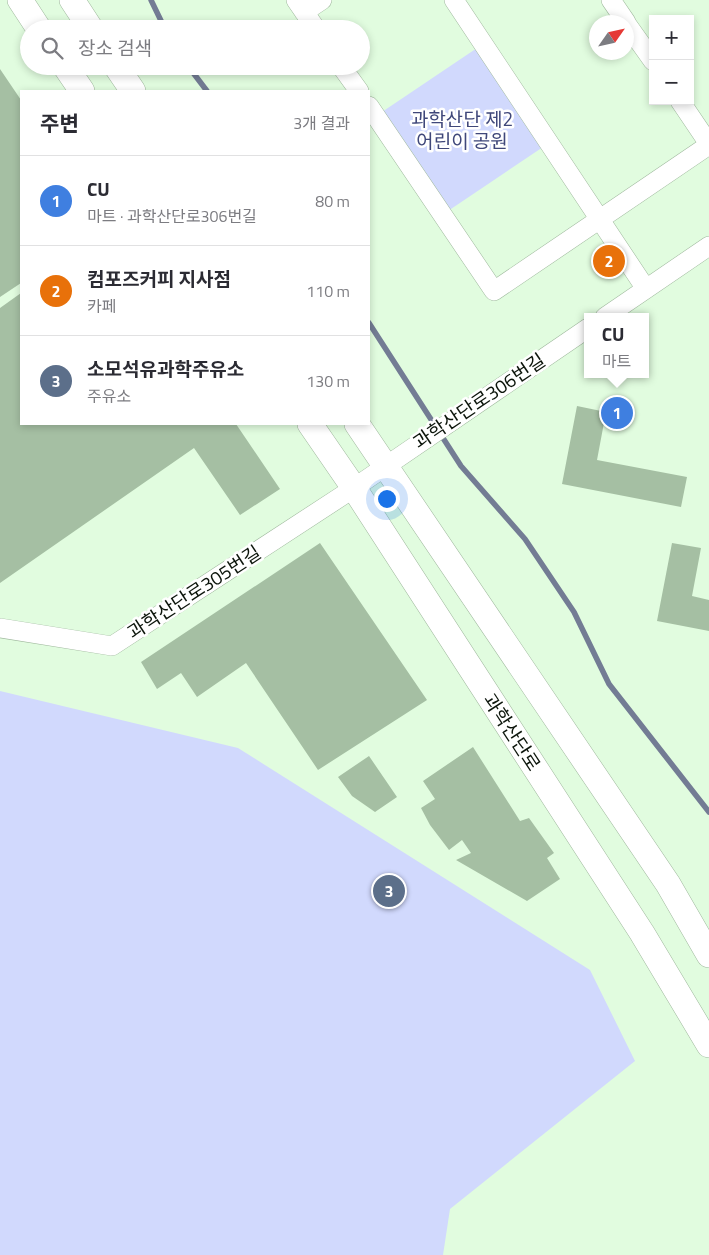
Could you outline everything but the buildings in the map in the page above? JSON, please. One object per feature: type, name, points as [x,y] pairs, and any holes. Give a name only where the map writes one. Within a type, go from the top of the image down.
[{"type":"main road","points":[[20,0],[34,20]]},
{"type":"main road","points":[[72,0],[85,20]]},
{"type":"main road","points":[[71,75],[81,90]]},
{"type":"main road","points":[[122,75],[132,90]]},
{"type":"main road","name":"과학산단로","points":[[311,425],[370,476],[668,884],[709,955]]},
{"type":"main road","name":"과학산단로","points":[[357,425],[370,476],[709,1045]]},
{"type":"street","points":[[310,20],[300,6],[322,0]]},
{"type":"street","points":[[454,0],[646,289]]},
{"type":"street","points":[[611,0],[621,15]]},
{"type":"street","points":[[634,34],[652,60]]},
{"type":"street","points":[[348,75],[358,90]]},
{"type":"street","points":[[370,107],[494,292],[709,144],[683,105]]},
{"type":"street","points":[[611,313],[709,246]]},
{"type":"street","name":"과학산단로306번길","points":[[370,476],[584,331]]},
{"type":"street","name":"과학산단로305번길","points":[[0,628],[112,646],[370,476]]},
{"type":"green space","name":"과학산단 제2 어린이 공원","points":[[483,44],[549,143],[442,215],[376,116]]},
{"type":"green space","points":[[0,691],[238,748],[590,970],[635,1061],[450,1209],[443,1255],[0,1255]]},
{"type":"waterway","points":[[151,0],[161,20]]},
{"type":"waterway","points":[[195,75],[206,90]]},
{"type":"waterway","points":[[370,325],[461,466],[525,539],[574,612],[609,684],[709,812]]},
{"type":"place","name":"컴포즈커피 지사점","points":[[609,261]]},
{"type":"place","name":"CU","points":[[617,413]]},
{"type":"place","name":"소모석유과학주유소","points":[[389,891]]}]
